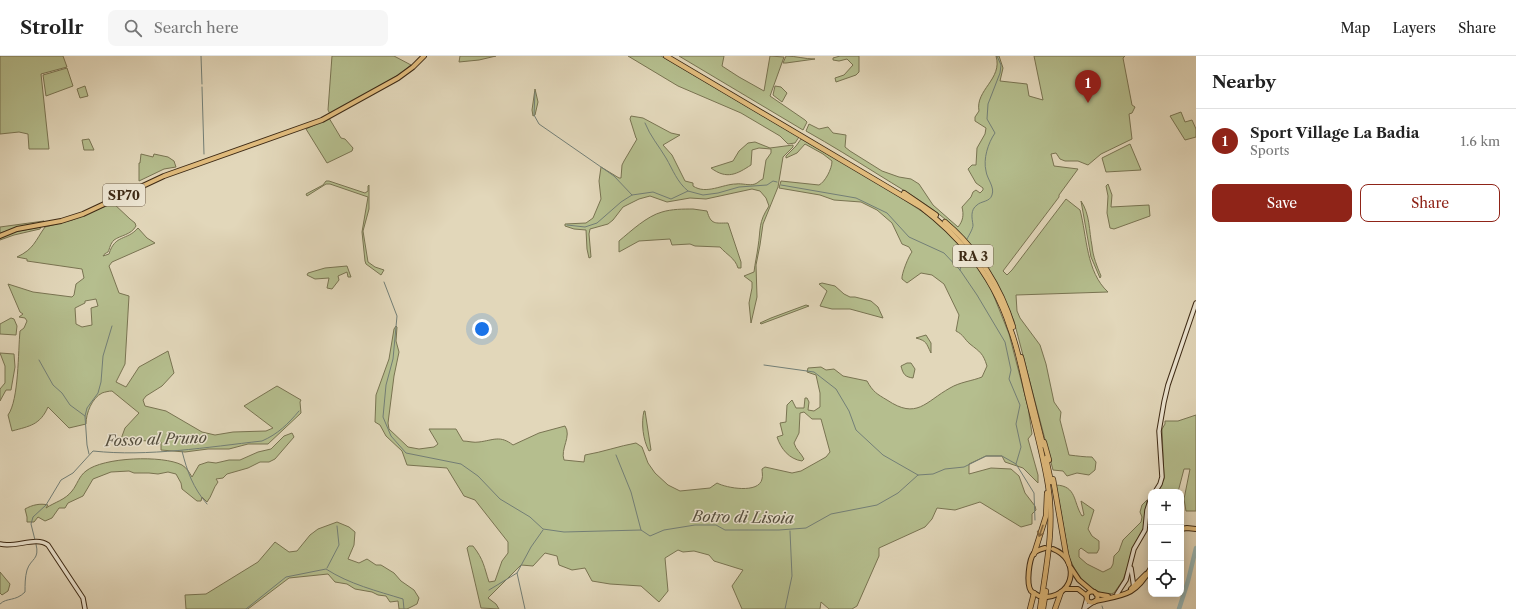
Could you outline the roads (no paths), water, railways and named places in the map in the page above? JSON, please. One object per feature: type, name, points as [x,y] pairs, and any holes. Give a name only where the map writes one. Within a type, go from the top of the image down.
[{"type":"highway","name":"RA 3","points":[[666,56],[914,202],[950,231],[979,265],[1001,303],[1014,338],[1047,480],[1051,510],[1050,536],[1040,609]]},
{"type":"highway","name":"RA 3","points":[[672,56],[916,200],[932,211],[960,237],[975,254],[993,280],[1017,338],[1049,472],[1054,508],[1053,534],[1043,609]]},
{"type":"highway","points":[[1031,411],[1031,419],[1045,477],[1047,495],[1046,516],[1034,554]]},
{"type":"highway","points":[[1038,425],[1042,430],[1050,464],[1069,565]]},
{"type":"highway","points":[[1055,609],[1063,590]]},
{"type":"highway","points":[[1030,609],[1034,593]]},
{"type":"main road","name":"SP70","points":[[0,236],[17,230],[83,214],[164,176],[322,120],[398,78],[413,67],[424,56]]},
{"type":"main road","points":[[1184,528],[1196,529]]},
{"type":"main road","points":[[1039,596],[1029,587],[1028,581],[1031,560],[1034,554],[1040,549],[1045,548]]},
{"type":"main road","points":[[1053,549],[1063,555],[1079,580],[1094,593],[1097,597],[1094,601]]},
{"type":"main road","points":[[1047,597],[1053,596],[1063,590],[1070,580],[1069,565]]},
{"type":"main road","points":[[1063,590],[1078,589],[1090,602],[1134,590],[1148,572]]},
{"type":"main road","points":[[1087,597],[1089,592],[1105,596],[1118,595],[1133,588],[1143,579]]},
{"type":"street","points":[[1157,489],[1162,477],[1160,431],[1165,393],[1196,303]]},
{"type":"street","points":[[1118,595],[1126,580],[1134,549],[1146,530],[1148,507]]},
{"type":"street","points":[[0,544],[11,546],[39,541],[48,545],[83,598],[85,609]]},
{"type":"street","points":[[1130,567],[1133,588]]},
{"type":"street","points":[[1132,576],[1143,579]]},
{"type":"street","points":[[1126,580],[1128,586],[1133,588]]},
{"type":"street","points":[[1084,609],[1087,597]]},
{"type":"street","points":[[1084,609],[1094,601]]},
{"type":"waterway","points":[[201,56],[202,84]]},
{"type":"waterway","points":[[967,239],[973,227],[973,209],[989,199],[993,192],[987,174],[985,161],[988,146],[995,133],[987,119],[988,104],[1000,73],[1001,65],[997,56]]},
{"type":"waterway","points":[[202,87],[204,154]]},
{"type":"waterway","points":[[535,92],[534,115],[539,124],[614,176],[632,195]]},
{"type":"waterway","points":[[645,123],[678,180],[688,191]]},
{"type":"waterway","points":[[567,225],[585,227],[597,223],[621,202],[632,195],[653,192],[671,199],[688,191],[703,195],[718,193],[739,187],[767,185],[773,181],[777,182]]},
{"type":"waterway","points":[[781,185],[856,198],[887,213],[909,237],[944,253],[960,270],[1005,342],[1011,370],[1009,379],[1020,405],[1016,424],[1021,447],[1016,464]]},
{"type":"waterway","points":[[960,270],[965,250]]},
{"type":"waterway","name":"Botro di Lisoia","points":[[384,282],[397,316],[393,359],[386,385],[383,417],[391,436],[406,453],[461,464],[478,476],[500,499],[530,517],[543,529],[564,532],[641,530],[650,536],[664,530],[695,525],[716,525],[725,530],[779,530],[806,528],[831,514],[877,505],[898,493],[918,475],[933,474],[945,469],[964,467],[986,456],[1002,456],[1016,464],[1034,493],[1035,520]]},
{"type":"waterway","points":[[89,454],[85,416],[87,408],[98,393],[101,382],[103,356],[112,326]]},
{"type":"waterway","points":[[39,360],[53,385],[62,393],[70,405],[85,416]]},
{"type":"waterway","points":[[764,365],[814,372],[836,389],[849,411],[856,430],[883,455],[918,475]]},
{"type":"waterway","name":"Fosso al Pruno","points":[[35,540],[31,524],[33,517],[46,505],[61,480],[73,473],[93,451],[114,453],[156,452],[262,441],[282,428],[299,411]]},
{"type":"waterway","points":[[182,451],[191,479],[207,504]]},
{"type":"waterway","points":[[616,455],[631,492],[641,530]]},
{"type":"waterway","points":[[327,568],[339,545],[337,526]]},
{"type":"waterway","points":[[525,609],[517,573],[531,547],[543,530]]},
{"type":"waterway","points":[[785,609],[792,576],[790,531]]},
{"type":"waterway","name":"Fosso al Pruno","points":[[0,604],[18,597],[25,592],[26,573],[36,556],[36,544]]},
{"type":"waterway","points":[[1179,609],[1196,548]]},
{"type":"waterway","points":[[246,609],[286,577],[326,569],[354,583],[403,599],[404,609]]},
{"type":"waterway","points":[[489,590],[517,573]]},
{"type":"place","name":"Sport Village La Badia","points":[[1088,103]]}]
